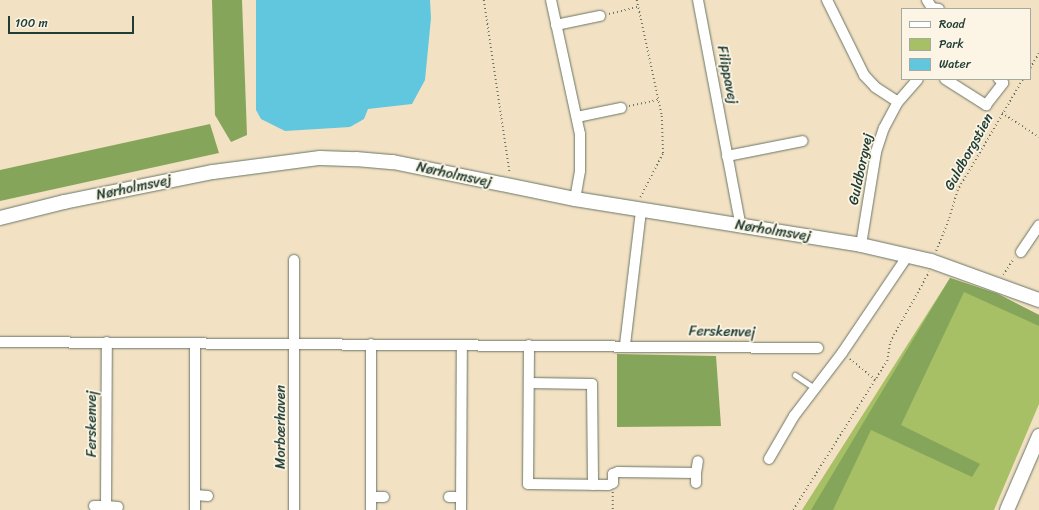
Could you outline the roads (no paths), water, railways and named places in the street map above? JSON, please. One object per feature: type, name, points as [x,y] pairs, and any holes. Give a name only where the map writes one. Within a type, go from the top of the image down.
[{"type":"street","points":[[551,0],[577,117],[581,153],[575,199]]},
{"type":"street","name":"Filippavej","points":[[698,0],[741,226]]},
{"type":"street","points":[[827,0],[864,75],[875,87],[898,102]]},
{"type":"street","points":[[556,25],[600,16]]},
{"type":"street","name":"Guldborgvej","points":[[861,245],[876,152],[884,128],[898,102],[917,80]]},
{"type":"street","points":[[947,80],[986,105],[1003,83],[1000,80]]},
{"type":"street","points":[[577,117],[620,108]]},
{"type":"street","points":[[728,156],[803,140]]},
{"type":"street","name":"Nørholmsvej","points":[[0,218],[64,202],[213,172],[320,158],[393,162],[575,199],[861,245],[908,255],[931,261],[998,284],[1037,301]]},
{"type":"street","points":[[625,345],[641,210]]},
{"type":"street","points":[[1021,252],[1038,228]]},
{"type":"street","points":[[769,459],[814,388],[842,353],[908,255]]},
{"type":"street","points":[[294,260],[296,344]]},
{"type":"street","name":"Ferskenvej","points":[[0,342],[625,345],[818,348]]},
{"type":"street","name":"Ferskenvej","points":[[106,506],[107,342]]},
{"type":"street","points":[[195,343],[195,510]]},
{"type":"street","name":"Morbærhaven","points":[[294,510],[296,344]]},
{"type":"street","points":[[371,344],[371,509]]},
{"type":"street","points":[[461,510],[462,345]]},
{"type":"street","points":[[529,345],[528,484],[593,485],[613,483],[613,474],[618,472],[696,478],[698,461]]},
{"type":"street","points":[[529,383],[592,384],[593,485]]},
{"type":"street","points":[[1008,510],[1036,452],[1039,436]]},
{"type":"street","points":[[195,495],[208,496]]},
{"type":"street","points":[[371,497],[384,497]]},
{"type":"street","points":[[449,497],[461,497]]},
{"type":"street","points":[[94,506],[118,506]]},
{"type":"lane","points":[[795,375],[814,388]]},
{"type":"water","points":[[256,0],[430,0],[431,18],[425,80],[412,104],[368,109],[364,119],[350,127],[285,131],[261,119],[256,110]]}]
